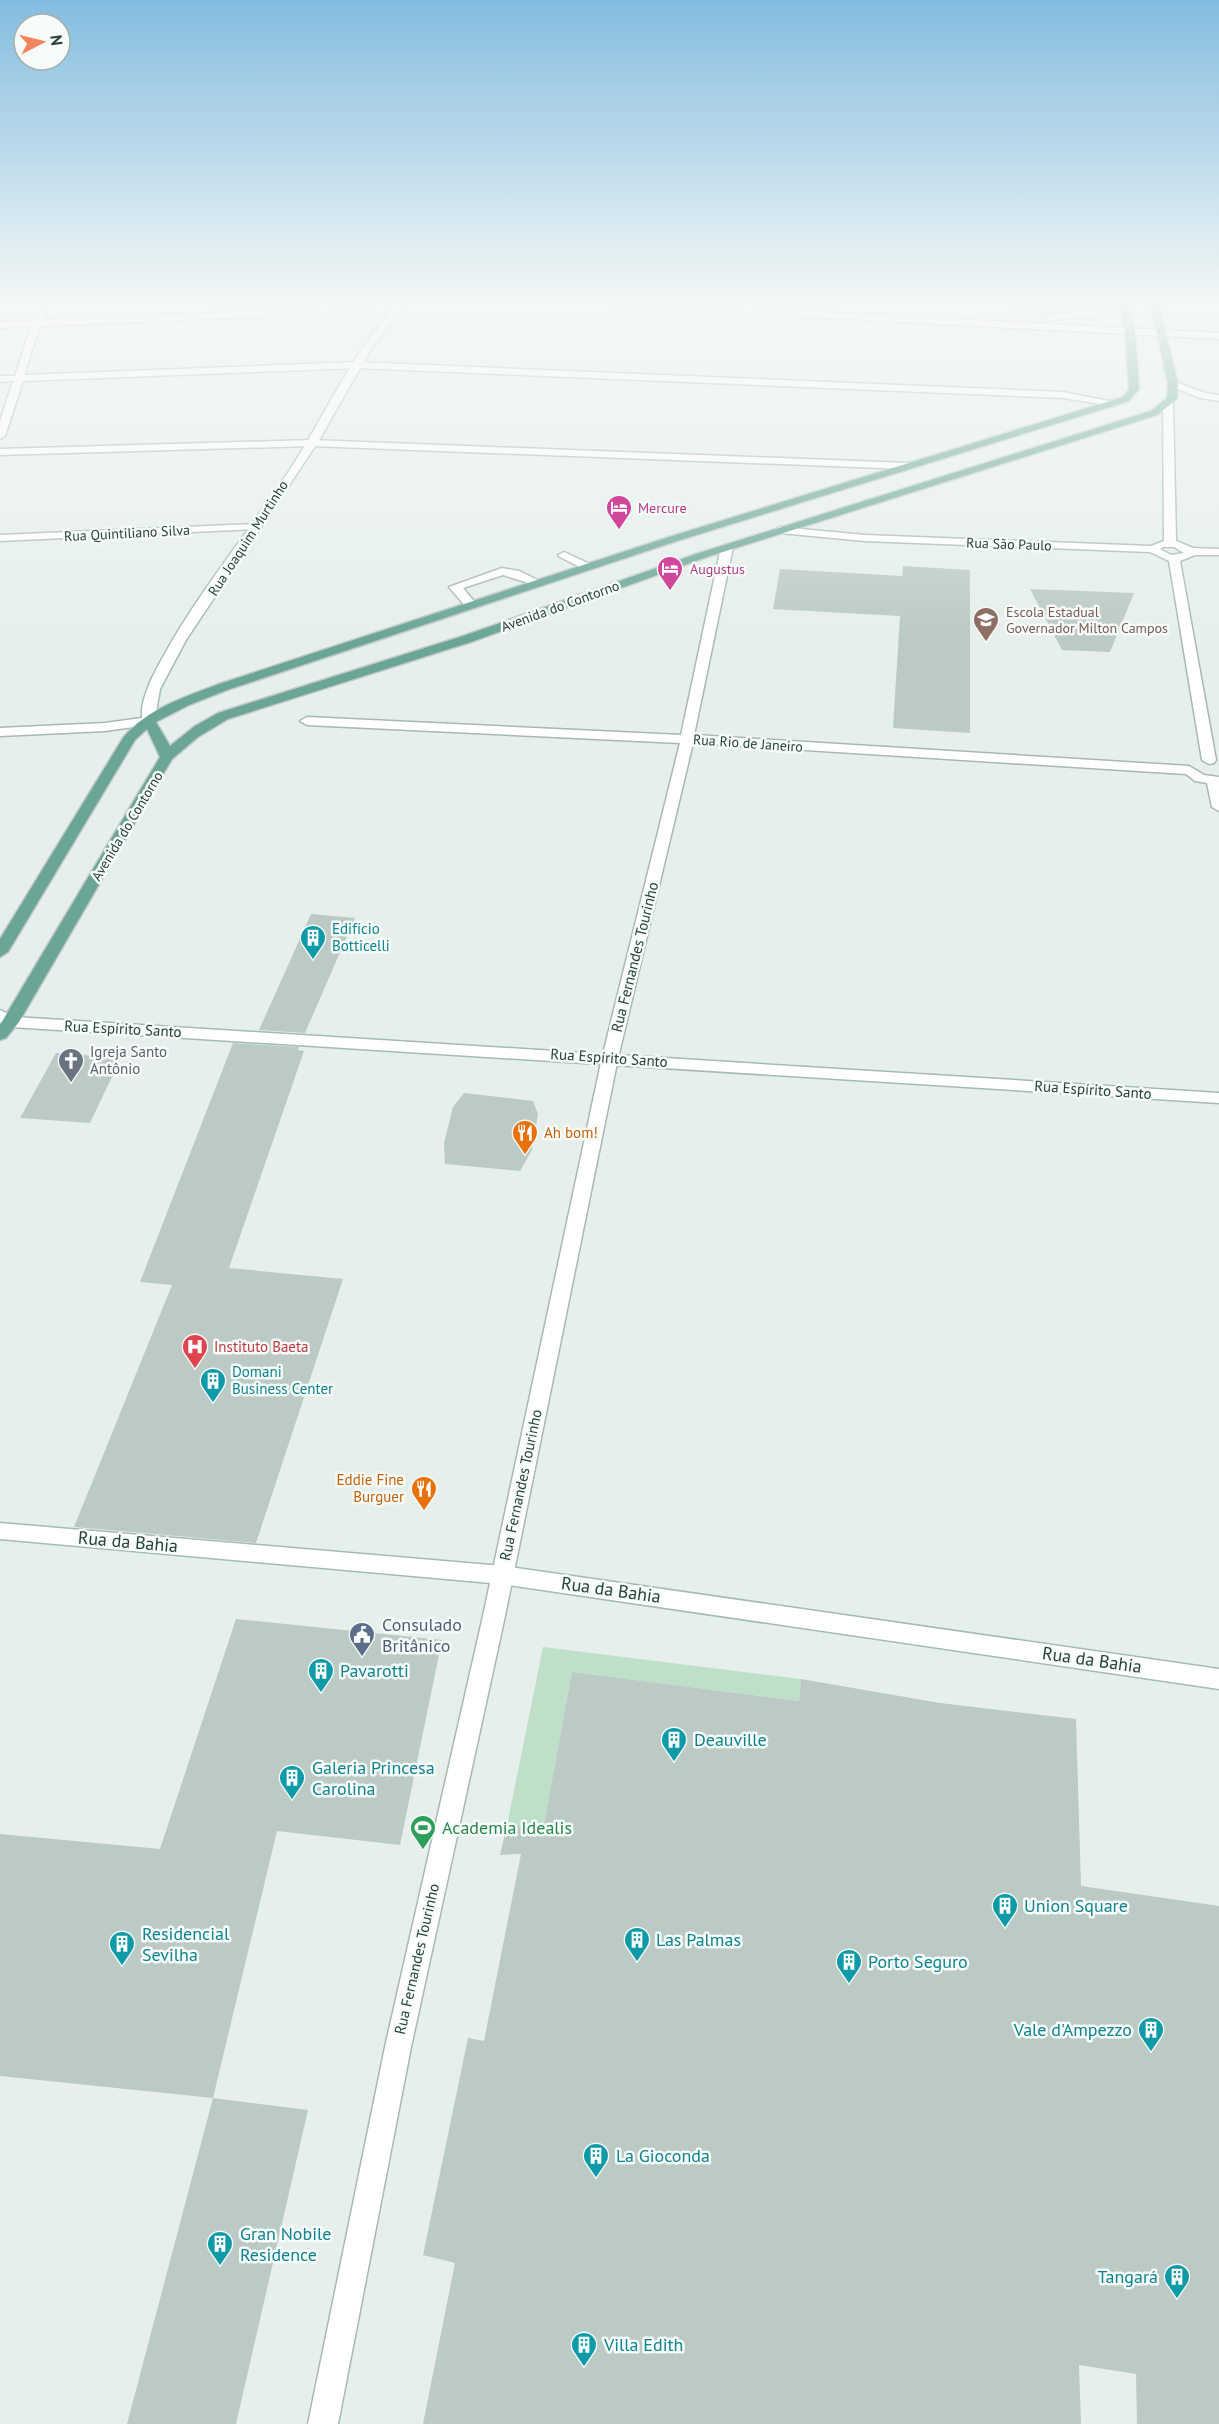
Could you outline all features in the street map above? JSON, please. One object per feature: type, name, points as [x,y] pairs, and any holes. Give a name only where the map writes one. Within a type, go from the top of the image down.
[{"type":"main road","name":"Avenida do Contorno","points":[[0,952],[130,738],[149,721],[184,702],[538,583],[1075,414]]},
{"type":"main road","name":"Avenida do Contorno","points":[[4,1024],[167,757],[186,738],[223,716],[467,639],[727,547],[1149,414]]},
{"type":"main road","points":[[149,721],[163,744],[167,757]]},
{"type":"street","points":[[0,436],[7,414]]},
{"type":"street","name":"Rua Joaquim Murtinho","points":[[149,721],[148,704],[163,669],[329,414]]},
{"type":"street","points":[[1168,414],[1170,543]]},
{"type":"street","points":[[0,452],[312,443],[908,466]]},
{"type":"street","name":"Rua São Paulo","points":[[819,518],[865,538]]},
{"type":"street","name":"Rua Quintiliano Silva","points":[[0,538],[254,527]]},
{"type":"street","name":"Rua São Paulo","points":[[780,530],[865,538],[1153,549]]},
{"type":"street","points":[[1190,551],[1188,556],[1174,558],[1157,554],[1153,549],[1156,545],[1170,543],[1185,547],[1190,551],[1219,552]]},
{"type":"street","name":"Rua Fernandes Tourinho","points":[[323,2424],[398,2047],[502,1575],[610,1058],[687,739],[727,547]]},
{"type":"street","points":[[564,555],[588,567]]},
{"type":"street","points":[[1174,558],[1214,761],[1196,761],[1191,763],[1189,770],[1200,778],[1216,781],[1219,807]]},
{"type":"street","points":[[471,605],[455,587],[502,571],[515,573],[538,583]]},
{"type":"street","points":[[0,732],[105,727],[149,721]]},
{"type":"street","name":"Rua Rio de Janeiro","points":[[307,721],[687,739],[1189,770]]},
{"type":"street","name":"Rua Espírito Santo","points":[[4,1024],[610,1058],[1219,1098]]},
{"type":"street","name":"Rua da Bahia","points":[[0,1531],[502,1575],[1219,1678]]},
{"type":"green space","points":[[543,1647],[801,1679],[799,1701],[572,1672],[543,1829],[507,1825]]},
{"type":"building","points":[[903,566],[970,570],[970,733],[893,728],[900,616],[773,609],[780,569],[902,576]]},
{"type":"building","points":[[1030,589],[1134,593],[1110,652],[1062,650]]},
{"type":"building","name":"Edifício Botticelli","points":[[311,914],[355,918],[305,1033],[259,1030]]},
{"type":"building","name":"Domani Business Center","points":[[233,1043],[299,1047],[298,1050],[304,1051],[229,1268],[343,1279],[256,1543],[74,1527],[172,1285],[140,1282]]},
{"type":"building","points":[[56,1053],[121,1058],[90,1123],[20,1118]]},
{"type":"building","points":[[464,1093],[533,1101],[538,1114],[532,1150],[520,1171],[445,1164],[444,1143],[453,1107]]},
{"type":"building","points":[[236,1619],[442,1640],[400,1845],[277,1831],[213,2098],[0,2076],[0,1834],[160,1849]]},
{"type":"building","points":[[572,1672],[799,1701],[801,1679],[940,1703],[1076,1719],[1081,1886],[1219,1906],[1219,2424],[1137,2424],[1136,2374],[1079,2365],[1081,2424],[423,2424],[455,2263],[423,2255],[468,2038],[484,2041],[521,1854],[500,1855],[507,1825],[543,1829]]},
{"type":"building","name":"Gran Nobile Residence","points":[[213,2098],[308,2110],[236,2424],[127,2424]]},
{"type":"place","name":"Mercure","points":[[619,531]]},
{"type":"place","name":"Augustus","points":[[670,592]]},
{"type":"place","name":"Escola Estadual Governador Milton Campos","points":[[986,643]]},
{"type":"place","name":"Edifício Botticelli","points":[[313,961]]},
{"type":"place","name":"Igreja Santo Antônio","points":[[71,1084]]},
{"type":"place","name":"Ah bom!","points":[[525,1156]]},
{"type":"place","name":"Instituto Baeta","points":[[195,1370]]},
{"type":"place","name":"Domani Business Center","points":[[213,1404]]},
{"type":"place","name":"Eddie Fine Burguer","points":[[424,1512]]},
{"type":"place","name":"Consulado Britânico","points":[[362,1658]]},
{"type":"place","name":"Pavarotti","points":[[321,1694]]},
{"type":"place","name":"Deauville","points":[[674,1763]]},
{"type":"place","name":"Galeria Princesa Carolina","points":[[292,1801]]},
{"type":"place","name":"Academia Idealis","points":[[423,1851]]},
{"type":"place","name":"Union Square","points":[[1005,1929]]},
{"type":"place","name":"Las Palmas","points":[[637,1963]]},
{"type":"place","name":"Residencial Sevilha","points":[[122,1967]]},
{"type":"place","name":"Porto Seguro","points":[[849,1985]]},
{"type":"place","name":"Vale d'Ampezzo","points":[[1151,2053]]},
{"type":"place","name":"La Gioconda","points":[[596,2179]]},
{"type":"place","name":"Gran Nobile Residence","points":[[220,2267]]},
{"type":"place","name":"Tangará","points":[[1177,2300]]},
{"type":"place","name":"Villa Edith","points":[[584,2368]]}]
